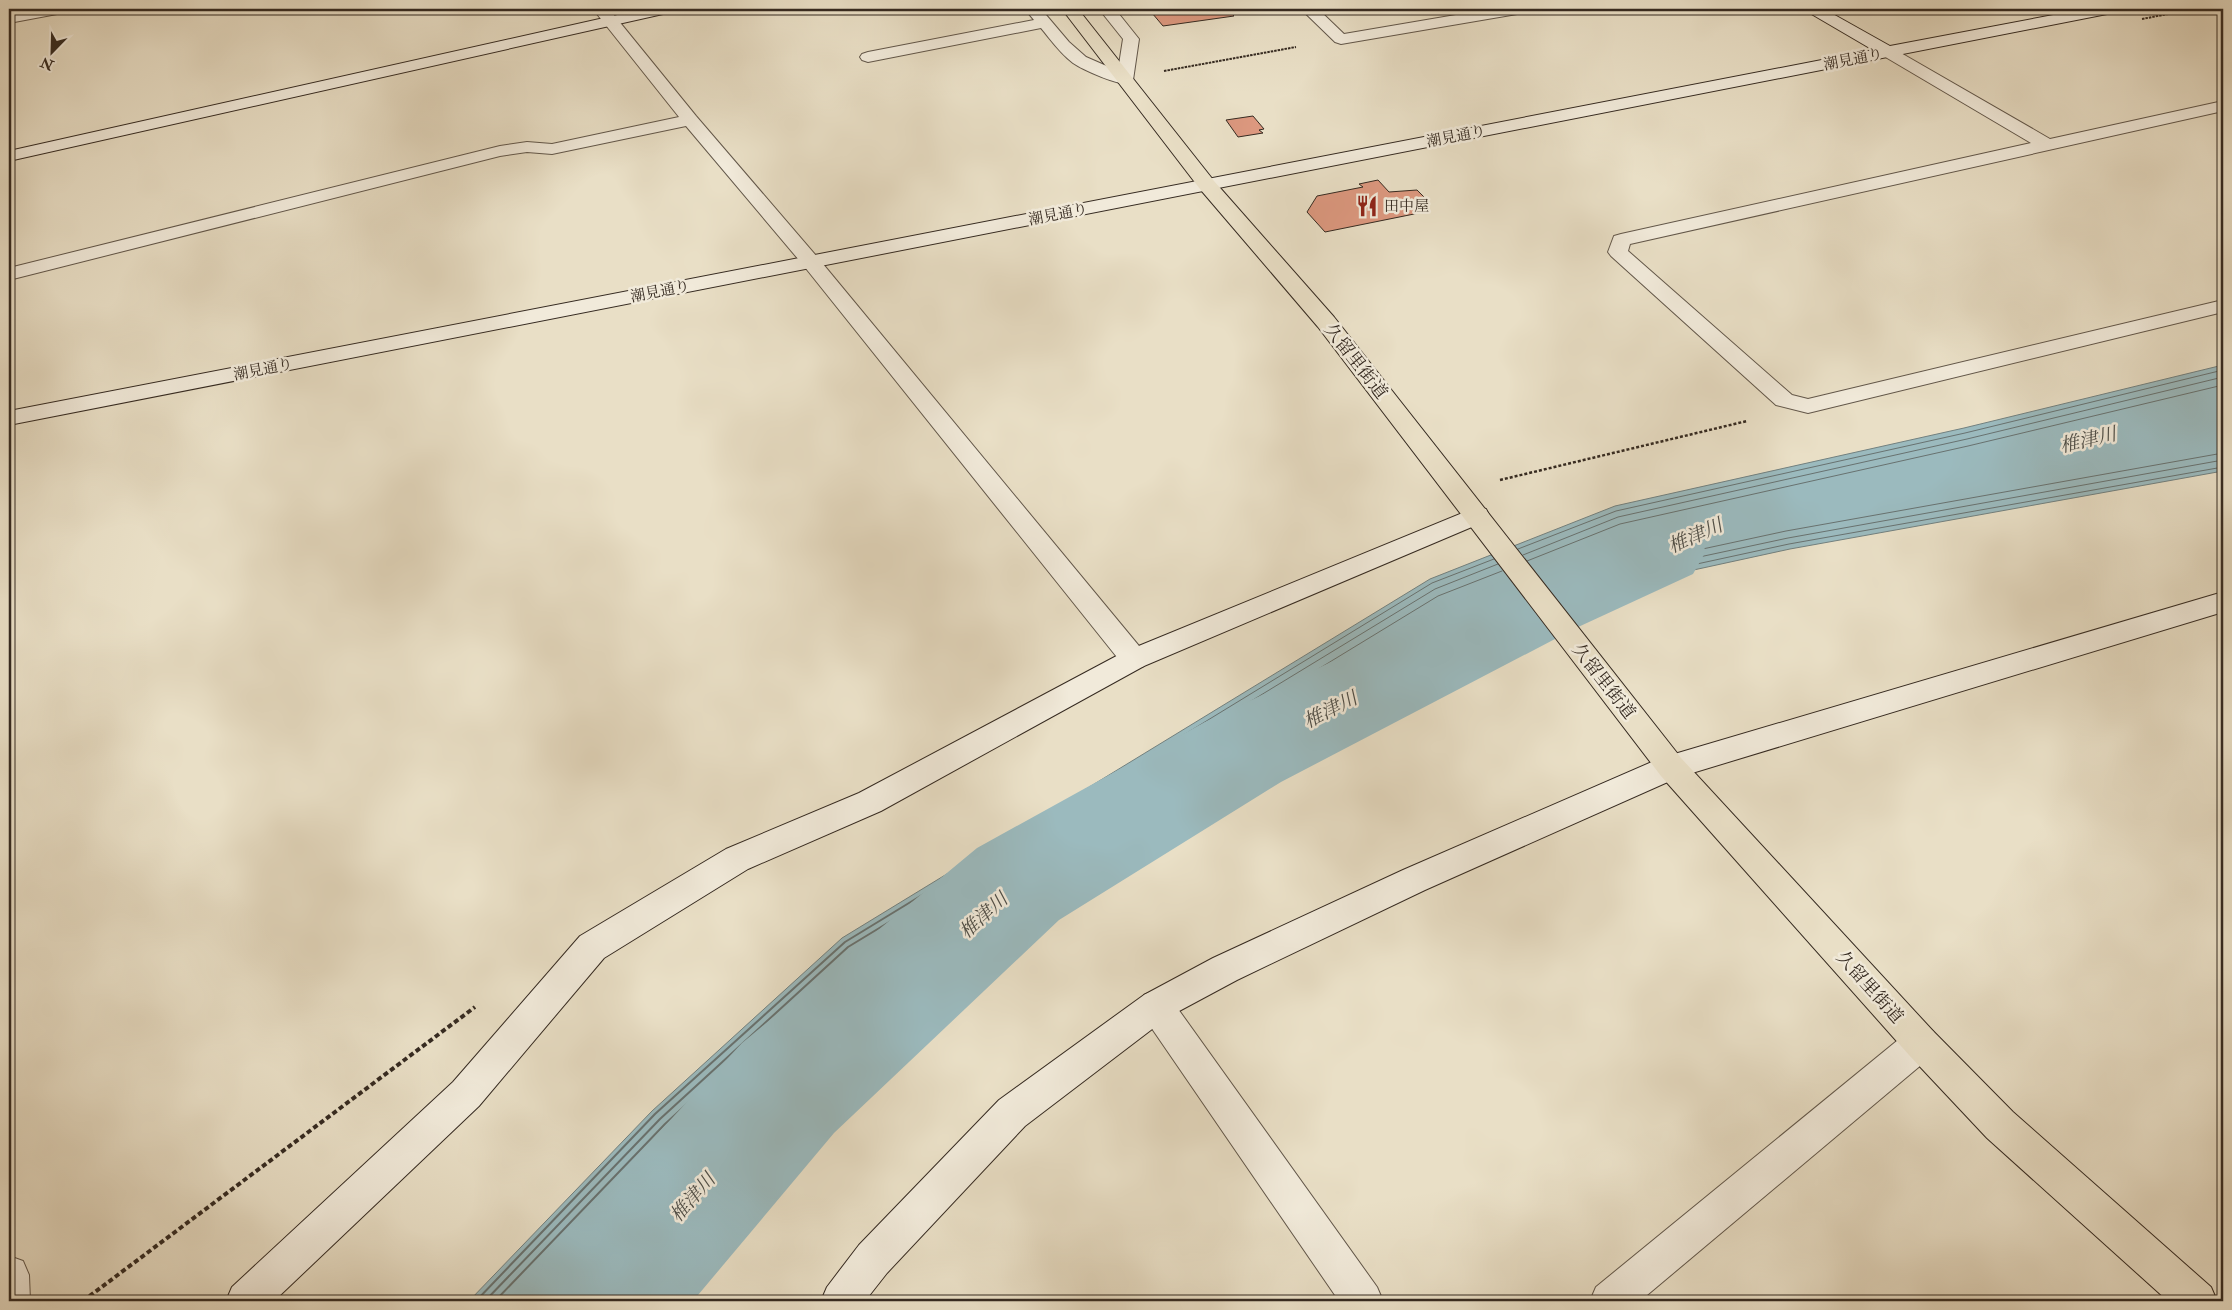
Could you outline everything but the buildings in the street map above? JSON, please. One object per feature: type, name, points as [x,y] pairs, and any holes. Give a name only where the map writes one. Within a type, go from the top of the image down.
[{"type":"main road","name":"久留里街道","points":[[1070,9],[1207,185],[1326,322],[1671,766],[1921,1043],[2000,1124],[2197,1301]]},
{"type":"street","points":[[9,18],[57,9]]},
{"type":"street","points":[[9,156],[606,15],[662,9]]},
{"type":"street","points":[[1033,9],[1062,45],[1080,60],[1125,80],[1131,39],[1107,9]]},
{"type":"street","points":[[1308,9],[1341,39],[1517,9]]},
{"type":"street","points":[[1813,9],[2045,144]]},
{"type":"street","name":"潮見通り","points":[[9,418],[2107,9]]},
{"type":"street","points":[[606,15],[690,120],[811,262],[1134,659]]},
{"type":"street","points":[[868,57],[1044,23]]},
{"type":"street","points":[[2223,106],[2045,144],[1621,240],[1618,252],[1784,400],[1808,406],[2223,306]]},
{"type":"street","points":[[9,274],[500,151],[527,147],[552,149],[690,120]]},
{"type":"street","points":[[246,1301],[466,1094],[592,947],[737,859],[870,802],[1134,659],[1476,515]]},
{"type":"street","points":[[841,1301],[873,1259],[1012,1113],[1156,1006],[1225,969],[1414,880],[1671,766],[2223,602]]},
{"type":"street","points":[[1156,1006],[1363,1301]]},
{"type":"street","points":[[1610,1301],[1921,1043]]},
{"type":"street","points":[[9,1275],[10,1301]]},
{"type":"path","points":[[1164,71],[1341,39]]},
{"type":"path","points":[[1498,480],[1808,406]]},
{"type":"path","points":[[83,1301],[482,1002]]},
{"type":"water","points":[[2223,365],[2223,471],[1790,549],[1542,603],[1243,752],[1018,884],[788,1088],[600,1301],[469,1301],[652,1111],[842,938],[1430,579],[1615,506],[1964,428]]},
{"type":"waterway","name":"椎津川","points":[[600,1301],[788,1088],[1018,884],[1243,752],[1542,603],[1660,551]]},
{"type":"place","name":"田中屋","points":[[1367,206]]}]
